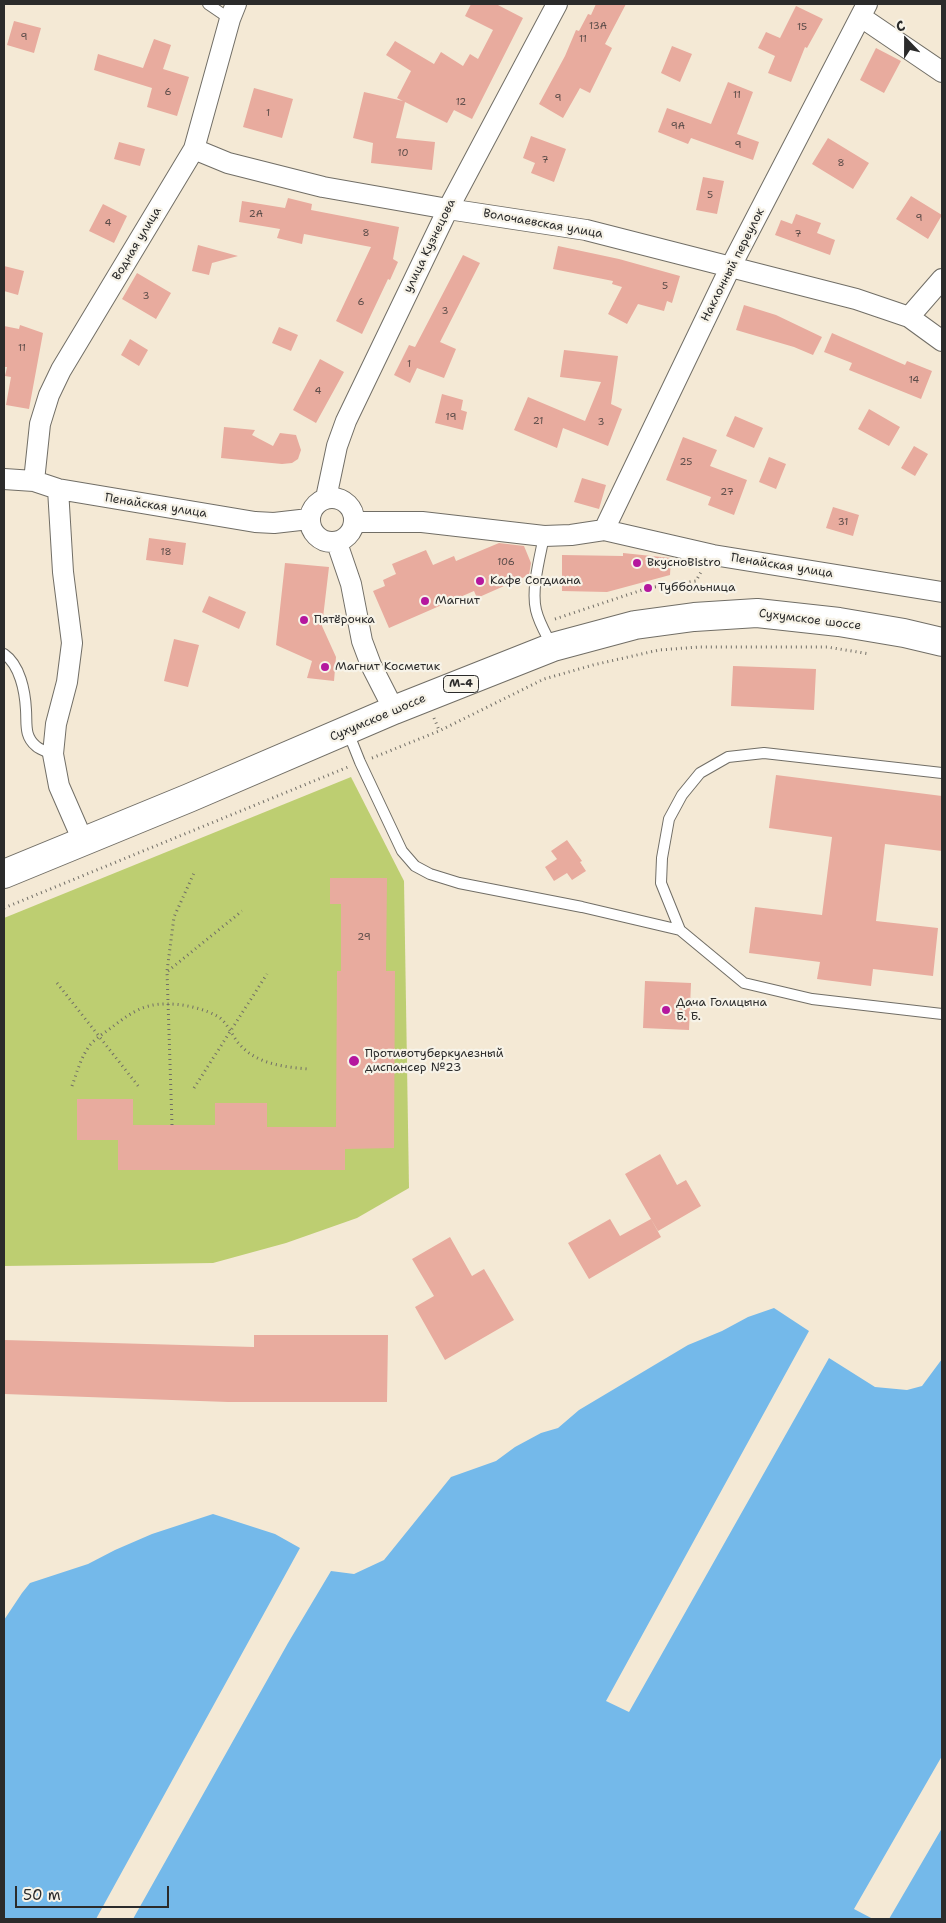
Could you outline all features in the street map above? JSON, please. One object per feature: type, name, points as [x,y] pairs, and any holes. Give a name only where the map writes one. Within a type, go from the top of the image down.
[{"type":"highway","name":"Сухумское шоссе","points":[[4,874],[348,731],[394,710],[553,647],[635,625],[694,617],[757,613],[840,622],[904,633],[942,642]]},
{"type":"street","name":"улица Кузнецова","points":[[326,498],[346,421],[448,209],[557,4]]},
{"type":"street","points":[[864,10],[942,72]]},
{"type":"street","name":"Наклонный переулок","points":[[604,530],[730,268],[864,10]]},
{"type":"street","name":"Водная улица","points":[[34,481],[40,424],[49,395],[61,370],[194,149],[233,11]]},
{"type":"street","name":"Волочаевская улица","points":[[194,149],[228,163],[323,187],[448,209],[586,230],[856,299],[909,317],[942,341]]},
{"type":"street","points":[[909,317],[942,279]]},
{"type":"street","name":"Пенайская улица","points":[[4,479],[34,481],[58,489],[255,522],[274,523],[309,518]]},
{"type":"street","points":[[58,489],[63,572],[72,643],[67,682],[56,724],[53,754],[59,786],[83,841]]},
{"type":"street","points":[[326,498],[337,498],[347,503],[353,512],[355,522],[352,531],[346,538],[337,543],[326,543],[317,538],[310,529],[309,518],[312,509],[318,502],[326,498]]},
{"type":"street","name":"Пенайская улица","points":[[355,522],[422,522],[544,536],[571,535],[604,530],[713,555],[942,592]]},
{"type":"street","points":[[337,543],[351,584],[362,641],[371,665],[394,710]]},
{"type":"lane","points":[[208,4],[233,11]]},
{"type":"lane","points":[[544,536],[535,593],[536,608],[541,624],[553,647]]},
{"type":"lane","points":[[4,654],[12,660],[22,686],[26,710],[26,733],[36,747],[53,754]]},
{"type":"lane","points":[[348,731],[360,762],[402,851],[415,866],[430,874],[459,883],[582,906],[680,930],[744,983],[812,999],[942,1014]]},
{"type":"lane","points":[[680,930],[661,883],[662,858],[669,819],[682,795],[700,773],[728,756],[764,753],[942,773]]},
{"type":"path","points":[[4,908],[439,730],[544,680],[594,665],[659,650],[699,647],[827,647],[874,654]]},
{"type":"path","points":[[172,1125],[167,971],[174,917],[194,873]]},
{"type":"path","points":[[167,971],[242,911]]},
{"type":"path","points":[[194,1088],[268,974]]},
{"type":"path","points":[[57,983],[139,1087]]},
{"type":"path","points":[[72,1086],[80,1061],[99,1036],[141,1008],[168,1005],[187,1005],[206,1010],[220,1018],[240,1046],[255,1057],[277,1065],[308,1068]]},
{"type":"green space","points":[[351,777],[404,881],[409,1188],[357,1218],[286,1243],[213,1263],[4,1266],[4,918]]},
{"type":"water","points":[[774,1308],[809,1331],[606,1701],[629,1712],[829,1358],[875,1387],[907,1390],[922,1386],[942,1359],[942,1756],[854,1909],[873,1919],[133,1919],[288,1643],[331,1571],[354,1574],[384,1560],[451,1477],[496,1461],[515,1447],[541,1433],[558,1428],[579,1410],[688,1345],[722,1331],[748,1317]]},
{"type":"water","points":[[213,1514],[275,1534],[300,1548],[96,1919],[4,1919],[4,1620],[30,1583],[88,1564],[152,1534]]},
{"type":"water","points":[[942,1828],[942,1919],[889,1919]]},
{"type":"building","points":[[471,4],[496,4],[523,18],[472,119],[454,110],[447,123],[405,102],[396,138],[435,142],[432,170],[371,163],[373,143],[353,138],[364,92],[403,101],[397,98],[411,71],[386,55],[395,41],[434,64],[441,52],[463,66],[470,54],[478,59],[493,30],[465,16]]},
{"type":"building","points":[[596,4],[626,4],[605,44],[612,48],[590,93],[580,88],[563,118],[539,104],[565,56],[576,30],[579,31],[588,14],[591,15]]},
{"type":"building","points":[[796,6],[823,19],[807,48],[805,47],[791,82],[768,73],[775,56],[758,48],[766,32],[780,38]]},
{"type":"building","points":[[14,21],[41,28],[34,53],[7,45]]},
{"type":"building","points":[[154,39],[171,45],[163,69],[189,77],[177,116],[147,107],[152,88],[94,70],[98,54],[143,68]]},
{"type":"building","points":[[672,46],[692,54],[680,82],[661,73]]},
{"type":"building","points":[[876,48],[901,61],[884,93],[860,80]]},
{"type":"building","points":[[728,82],[753,92],[737,134],[759,142],[753,160],[691,138],[688,144],[658,132],[667,108],[711,124]]},
{"type":"building","points":[[254,88],[293,99],[282,138],[243,127]]},
{"type":"building","points":[[531,136],[566,149],[554,182],[531,173],[535,163],[523,158]]},
{"type":"building","points":[[828,138],[869,163],[853,189],[812,164]]},
{"type":"building","points":[[119,142],[145,149],[140,166],[114,159]]},
{"type":"building","points":[[703,177],[724,181],[717,214],[696,210]]},
{"type":"building","points":[[911,196],[942,215],[928,239],[896,219]]},
{"type":"building","points":[[288,198],[312,204],[311,210],[399,227],[393,259],[398,262],[362,334],[336,321],[371,247],[304,234],[302,244],[277,238],[280,229],[239,222],[242,201],[285,208]]},
{"type":"building","points":[[103,204],[127,216],[114,243],[89,231]]},
{"type":"building","points":[[796,214],[821,223],[817,233],[835,240],[830,255],[775,235],[781,220],[792,224]]},
{"type":"building","points":[[198,245],[238,256],[212,263],[209,275],[192,271]]},
{"type":"building","points":[[558,246],[619,259],[680,276],[672,303],[667,301],[664,311],[638,304],[627,324],[608,314],[622,287],[612,284],[613,281],[553,269]]},
{"type":"building","points":[[463,255],[480,263],[440,342],[456,349],[444,378],[417,368],[410,383],[394,375],[409,345],[415,347]]},
{"type":"building","points":[[4,266],[24,271],[18,295],[4,291]]},
{"type":"building","points":[[137,273],[171,293],[156,319],[122,299]]},
{"type":"building","points":[[744,305],[776,315],[822,337],[813,355],[794,347],[736,330]]},
{"type":"building","points":[[20,325],[43,333],[29,409],[6,405],[11,377],[5,376],[7,367],[4,367],[4,326],[19,329]]},
{"type":"building","points":[[279,327],[298,335],[291,351],[272,343]]},
{"type":"building","points":[[832,333],[905,365],[907,361],[932,371],[921,399],[849,370],[852,363],[824,352]]},
{"type":"building","points":[[130,339],[148,350],[139,366],[121,355]]},
{"type":"building","points":[[564,350],[618,356],[611,404],[622,409],[608,446],[563,428],[557,448],[514,430],[528,397],[585,421],[601,382],[560,377]]},
{"type":"building","points":[[320,359],[344,372],[316,423],[293,410]]},
{"type":"building","points":[[442,394],[463,400],[461,410],[467,412],[463,430],[435,423]]},
{"type":"building","points":[[869,409],[900,427],[889,446],[858,429]]},
{"type":"building","points":[[735,416],[763,428],[754,448],[726,436]]},
{"type":"building","points":[[224,427],[255,430],[252,435],[273,446],[280,433],[296,435],[301,450],[298,459],[292,463],[282,464],[221,458]]},
{"type":"building","points":[[683,437],[717,450],[710,466],[747,480],[734,515],[708,505],[711,497],[666,480]]},
{"type":"building","points":[[914,446],[928,454],[915,476],[901,468]]},
{"type":"building","points":[[769,457],[786,464],[776,489],[759,482]]},
{"type":"building","points":[[582,478],[606,485],[599,509],[574,502]]},
{"type":"building","points":[[833,507],[859,515],[853,536],[826,528]]},
{"type":"building","points":[[149,538],[186,543],[183,565],[146,560]]},
{"type":"building","points":[[499,543],[524,546],[531,563],[529,575],[477,598],[474,591],[389,628],[373,591],[385,586],[383,580],[396,574],[392,564],[426,550],[433,565],[454,556],[456,561]]},
{"type":"building","points":[[623,553],[671,558],[670,575],[607,592],[562,591],[562,555],[623,556]]},
{"type":"building","points":[[285,563],[329,567],[322,626],[336,657],[334,681],[307,678],[312,661],[276,645]]},
{"type":"building","points":[[209,596],[246,612],[239,629],[202,612]]},
{"type":"building","points":[[174,639],[199,645],[188,687],[164,681]]},
{"type":"building","points":[[733,666],[816,669],[814,710],[731,706]]},
{"type":"building","points":[[776,775],[942,796],[942,851],[885,844],[876,921],[938,928],[933,976],[873,969],[871,986],[817,979],[820,962],[749,953],[755,907],[822,915],[832,837],[769,828]]},
{"type":"building","points":[[567,840],[582,861],[580,862],[586,871],[572,880],[567,873],[554,881],[545,867],[557,859],[551,851]]},
{"type":"building","points":[[330,878],[387,878],[386,971],[395,971],[394,1148],[345,1149],[345,1170],[118,1170],[118,1140],[77,1140],[77,1099],[133,1099],[133,1125],[215,1125],[215,1103],[267,1103],[267,1127],[336,1127],[337,971],[341,971],[341,904],[330,904]]},
{"type":"building","points":[[645,981],[691,983],[689,1030],[643,1028]]},
{"type":"building","points":[[660,1154],[677,1185],[686,1180],[701,1206],[658,1231],[625,1174]]},
{"type":"building","points":[[610,1219],[620,1236],[651,1219],[661,1237],[589,1279],[568,1243]]},
{"type":"building","points":[[450,1237],[472,1276],[484,1269],[514,1320],[445,1360],[415,1307],[434,1296],[412,1259]]},
{"type":"building","points":[[254,1335],[388,1335],[387,1402],[228,1402],[4,1394],[4,1340],[254,1347]]},
{"type":"place","name":"ВкусноBistro","points":[[637,563]]},
{"type":"place","name":"Кафе Согдиана","points":[[480,581]]},
{"type":"place","name":"Туббольница","points":[[648,588]]},
{"type":"place","name":"Магнит","points":[[425,601]]},
{"type":"place","name":"Пятёрочка","points":[[304,620]]},
{"type":"place","name":"Магнит Косметик","points":[[325,667]]},
{"type":"place","name":"Дача Голицына Б. Б.","points":[[666,1010]]},
{"type":"place","name":"Противотуберкулезный диспансер №23","points":[[354,1061]]}]
